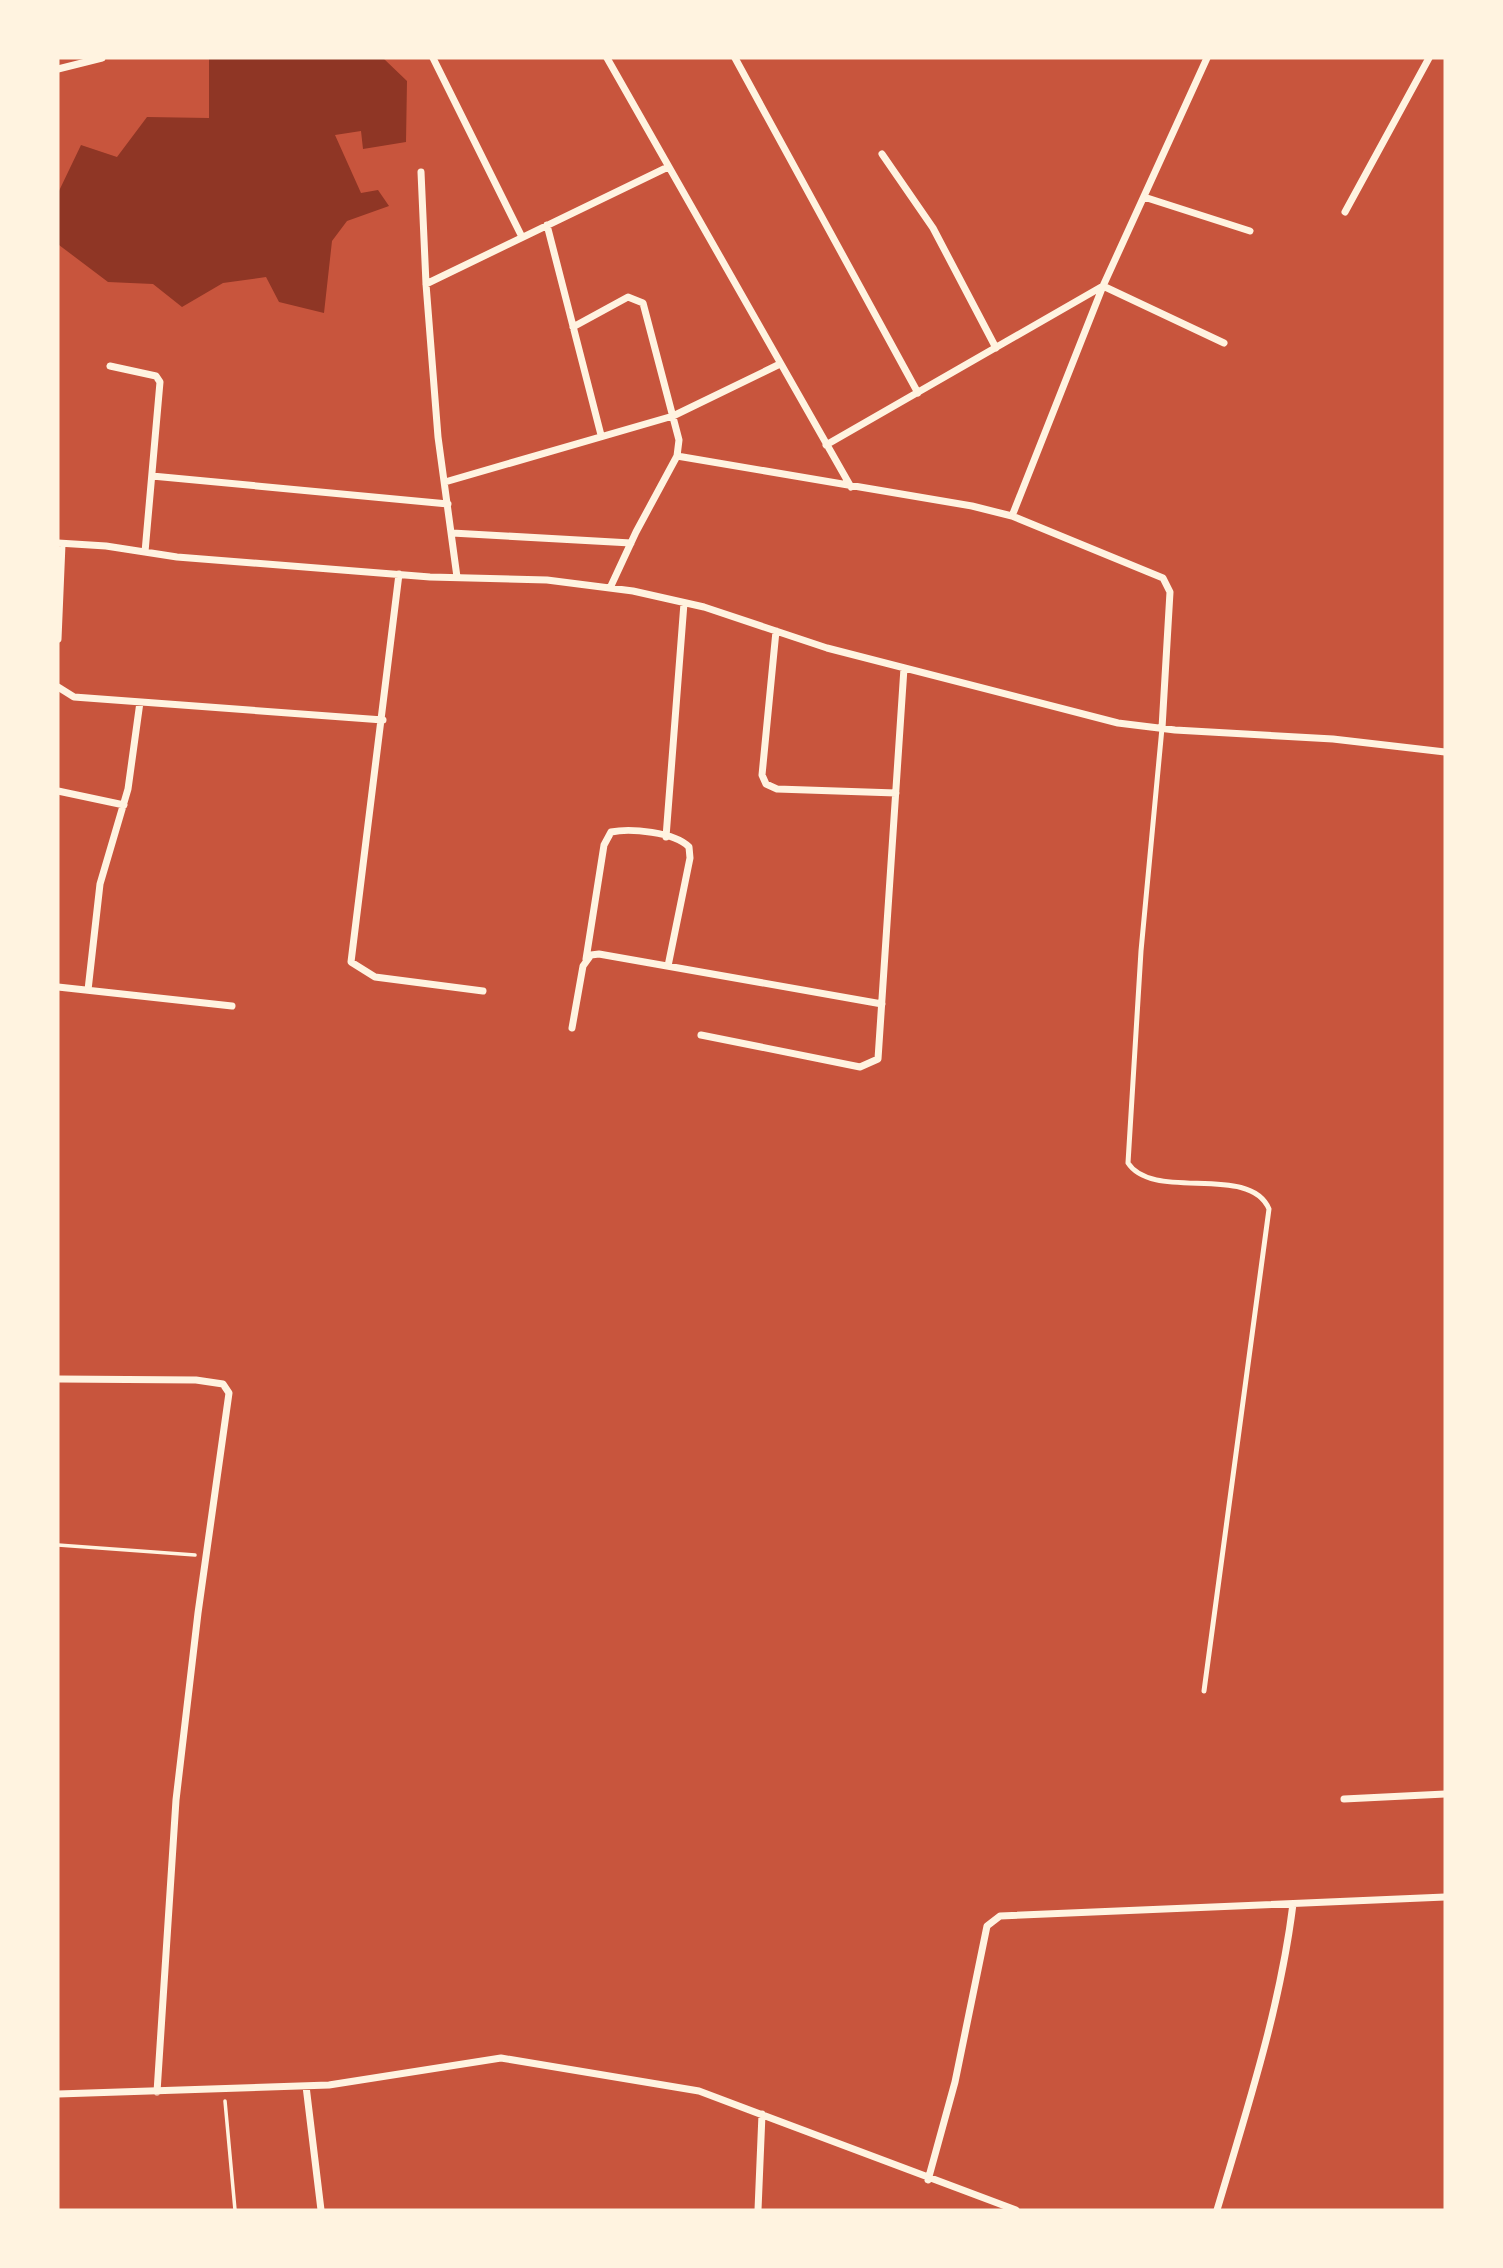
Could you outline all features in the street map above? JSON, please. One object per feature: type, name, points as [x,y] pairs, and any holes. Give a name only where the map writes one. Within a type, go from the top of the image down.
[{"type":"street","points":[[58,69],[102,58]]},
{"type":"street","points":[[433,58],[522,237]]},
{"type":"street","points":[[607,58],[851,487]]},
{"type":"street","points":[[735,58],[918,393]]},
{"type":"street","points":[[1012,516],[1102,286],[1207,58]]},
{"type":"street","points":[[1345,212],[1430,58]]},
{"type":"street","points":[[882,154],[933,228],[996,348]]},
{"type":"street","points":[[426,284],[668,167]]},
{"type":"street","points":[[421,172],[426,284],[457,577]]},
{"type":"street","points":[[1143,197],[1250,232]]},
{"type":"street","points":[[547,225],[601,435]]},
{"type":"street","points":[[826,445],[1102,286]]},
{"type":"street","points":[[1102,286],[1224,343]]},
{"type":"street","points":[[573,327],[628,297],[643,303],[680,440],[677,456],[610,588]]},
{"type":"street","points":[[445,482],[673,416],[780,364]]},
{"type":"street","points":[[110,366],[156,376],[160,382],[145,552]]},
{"type":"street","points":[[677,456],[972,506],[1012,516],[1167,582],[1170,592],[1162,728]]},
{"type":"street","points":[[152,475],[448,504]]},
{"type":"street","points":[[452,533],[631,543]]},
{"type":"street","points":[[58,639],[60,543],[400,574],[547,580],[610,588],[684,603],[904,668],[1118,723],[1333,739],[1445,752]]},
{"type":"street","points":[[400,574],[351,962],[375,977],[483,991]]},
{"type":"street","points":[[666,837],[684,603]]},
{"type":"street","points":[[776,631],[762,775],[766,784],[778,789],[896,793]]},
{"type":"street","points":[[701,1035],[867,1066],[878,1059],[904,668]]},
{"type":"street","points":[[59,691],[74,697],[383,720]]},
{"type":"street","points":[[88,990],[100,884],[124,805],[140,702]]},
{"type":"street","points":[[58,791],[124,805]]},
{"type":"street","points":[[572,1028],[607,838],[618,830],[684,842],[690,853],[668,966]]},
{"type":"street","points":[[586,960],[598,954],[882,1004]]},
{"type":"street","points":[[58,987],[232,1006]]},
{"type":"street","points":[[58,1379],[218,1382],[228,1388],[230,1402],[206,1556],[176,1800],[156,2092]]},
{"type":"street","points":[[1344,1799],[1445,1794]]},
{"type":"street","points":[[928,2180],[955,2082],[987,1926],[993,1920],[1014,1914],[1445,1897]]},
{"type":"street","points":[[1217,2210],[1269,2035],[1286,1956],[1293,1904]]},
{"type":"street","points":[[58,2094],[306,2086],[358,2081],[501,2058],[699,2091],[928,2180],[1016,2210]]},
{"type":"street","points":[[306,2086],[321,2210]]},
{"type":"street","points":[[758,2210],[762,2114]]},
{"type":"lane","points":[[1162,728],[1141,951],[1128,1163],[1140,1176],[1242,1188],[1265,1200],[1269,1209],[1204,1692]]},
{"type":"path","points":[[58,1545],[206,1556]]},
{"type":"path","points":[[223,2089],[235,2210]]},
{"type":"shaded area","points":[[209,58],[383,58],[407,81],[406,142],[363,149],[361,131],[335,135],[361,193],[378,190],[389,206],[347,221],[332,241],[324,313],[279,302],[266,277],[223,283],[182,307],[153,284],[108,282],[59,245],[58,193],[81,145],[117,157],[147,117],[209,118]]}]
